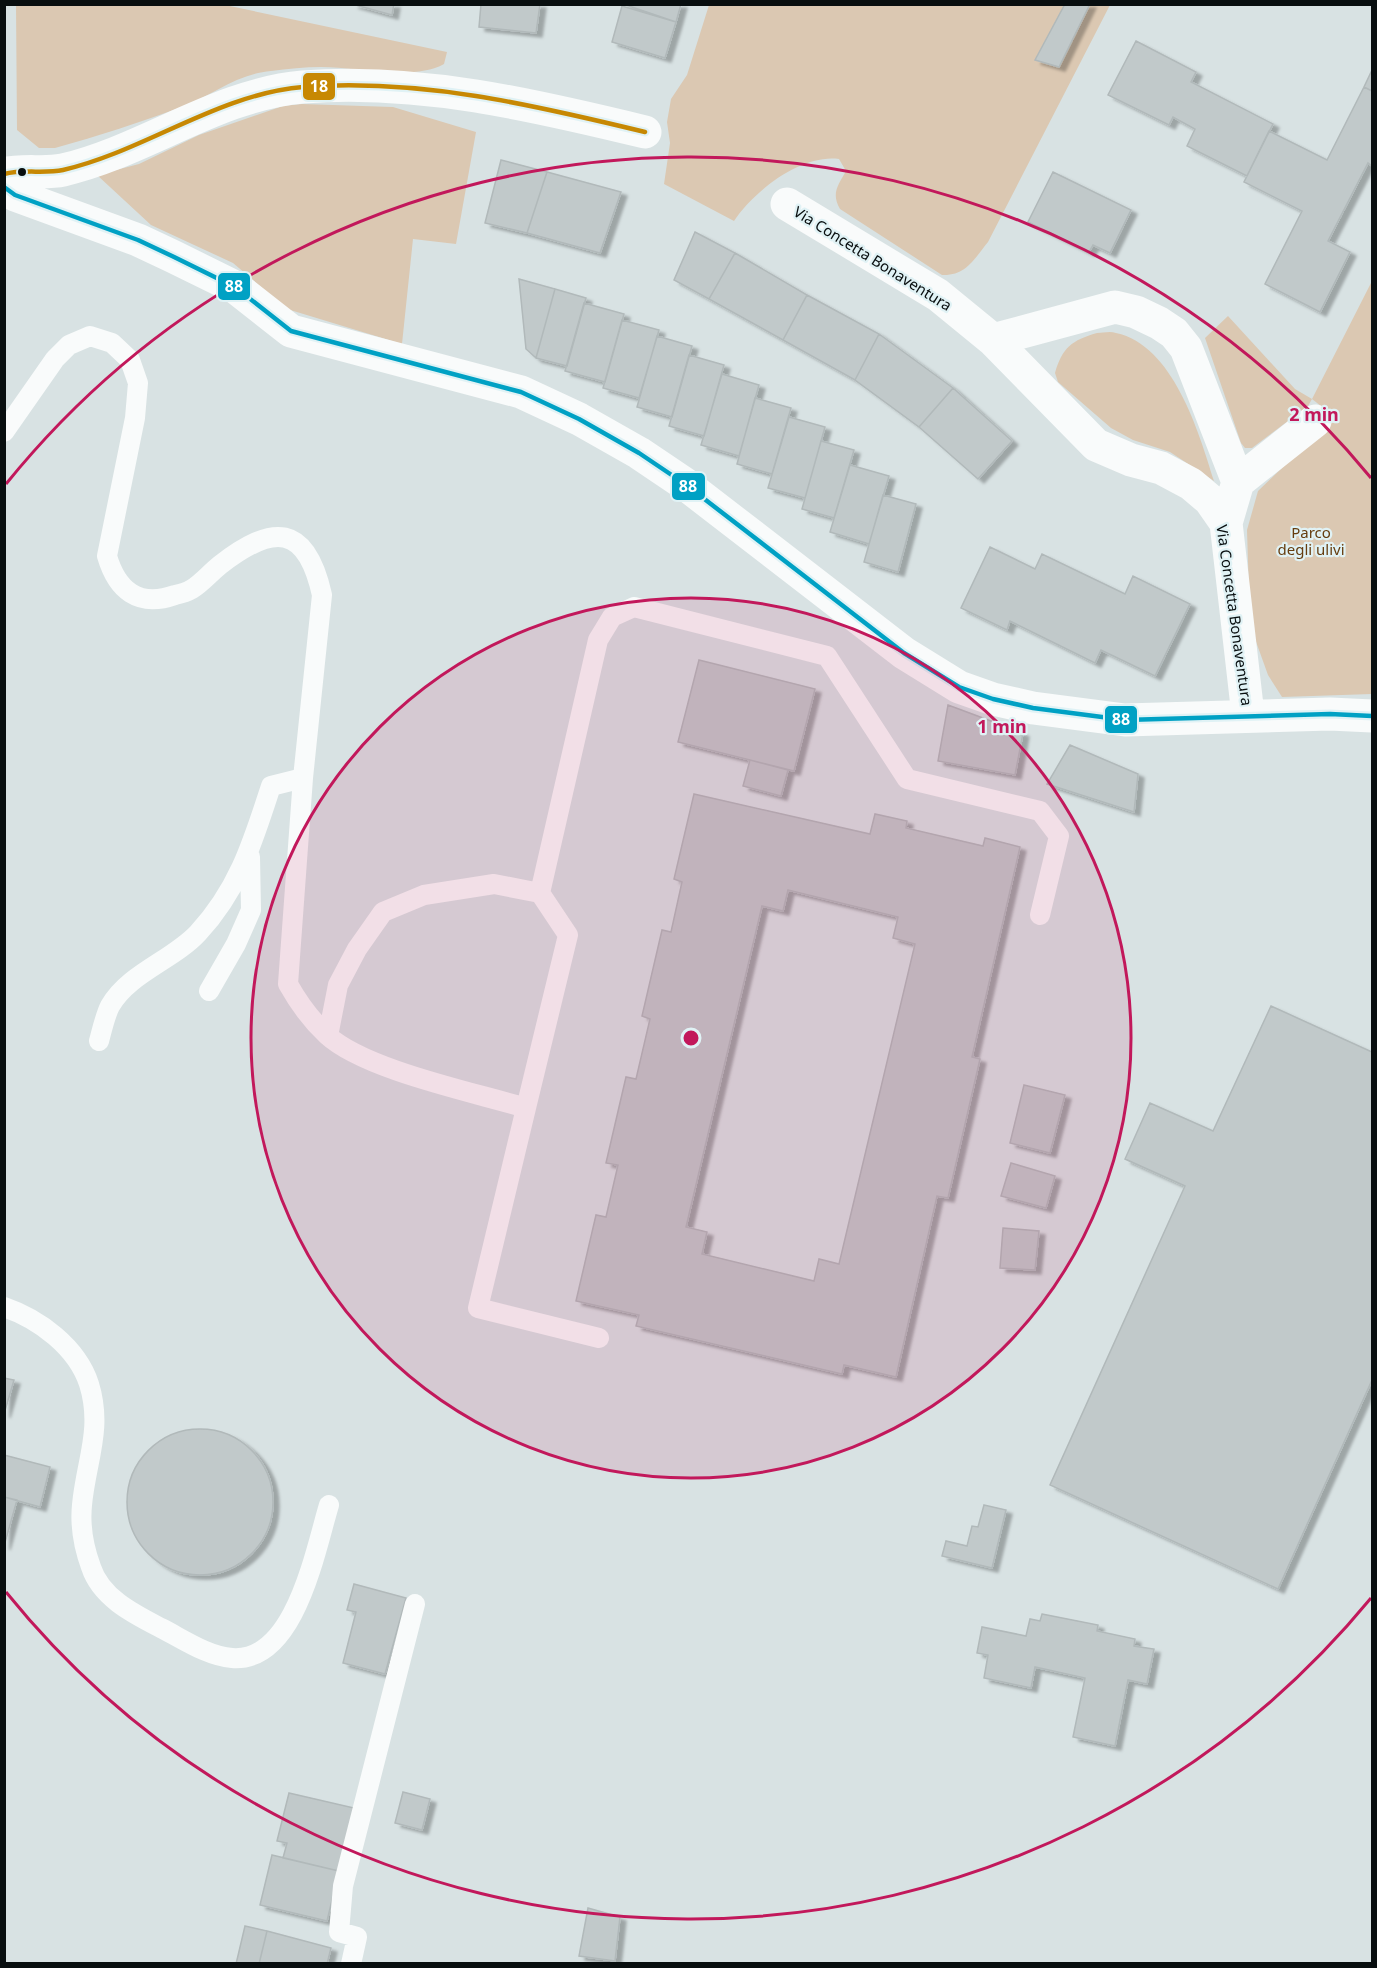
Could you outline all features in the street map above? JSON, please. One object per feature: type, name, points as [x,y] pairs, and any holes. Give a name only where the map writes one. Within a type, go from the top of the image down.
[{"type":"street","points":[[4,174],[21,169],[61,170],[132,146],[238,103],[274,92],[303,87],[398,87],[520,102],[645,132]]},
{"type":"street","points":[[4,187],[15,195],[138,240],[235,287],[291,331],[521,392],[579,419],[639,453],[685,484],[904,653],[959,687],[993,699],[1033,708],[1125,720],[1248,715],[1372,716]]},
{"type":"street","name":"Via Concetta Bonaventura","points":[[787,204],[938,295],[993,340],[1096,445],[1131,460],[1161,468],[1191,484],[1210,500],[1226,523],[1248,715]]},
{"type":"street","points":[[993,340],[1115,307],[1136,312],[1159,323],[1174,333],[1186,348],[1238,482]]},
{"type":"street","points":[[1226,523],[1238,482],[1315,421]]},
{"type":"lane","points":[[4,432],[41,377],[69,345],[90,336],[112,344],[130,360],[138,383],[135,418],[107,556],[112,573],[124,589],[140,598],[163,599],[190,590],[241,549],[268,536],[289,538],[306,549],[316,569],[322,595],[303,778],[288,984],[299,1004],[328,1036],[368,1061],[526,1108]]},
{"type":"lane","points":[[540,893],[598,640],[612,617],[634,607],[827,656],[907,779],[1040,811],[1059,836],[1040,915]]},
{"type":"lane","points":[[99,1041],[110,1005],[133,981],[175,953],[198,933],[234,887],[250,851],[271,786],[303,778]]},
{"type":"lane","points":[[209,991],[236,944],[251,910],[250,851]]},
{"type":"lane","points":[[328,1036],[338,985],[357,949],[383,912],[424,895],[494,884],[540,893],[568,935],[478,1308],[599,1338]]},
{"type":"lane","points":[[4,1307],[24,1314],[53,1334],[75,1358],[88,1383],[94,1412],[95,1437],[82,1505],[83,1537],[91,1570],[106,1592],[128,1611],[213,1654],[233,1658],[256,1654],[278,1637],[296,1609],[329,1505]]},
{"type":"lane","points":[[351,1964],[357,1937],[339,1932],[343,1886],[415,1604]]},
{"type":"green space","points":[[16,5],[225,5],[447,52],[444,64],[417,72],[321,67],[259,73],[247,76],[182,107],[151,118],[55,148],[39,148],[17,130]]},
{"type":"green space","points":[[709,5],[1110,5],[988,242],[969,265],[957,273],[942,275],[840,209],[836,194],[846,171],[839,159],[809,162],[780,177],[754,198],[734,221],[664,184],[670,143],[667,122],[671,99],[687,75]]},
{"type":"green space","points":[[302,104],[393,107],[476,132],[456,244],[413,239],[402,344],[287,309],[233,263],[151,225],[97,175],[139,164],[199,135],[283,106]]},
{"type":"green space","name":"Parco degli ulivi","points":[[1372,281],[1372,694],[1282,697],[1268,675],[1250,625],[1247,530],[1258,491],[1335,417],[1312,399]]},
{"type":"green space","points":[[1228,316],[1295,389],[1312,399],[1308,406],[1252,448],[1245,448],[1241,443],[1205,338]]},
{"type":"green space","points":[[1114,332],[1136,341],[1153,354],[1168,372],[1191,416],[1214,481],[1170,452],[1133,440],[1111,428],[1058,382],[1055,373],[1065,351],[1075,342],[1097,333]]},
{"type":"building","points":[[352,4],[394,4],[392,15]]},
{"type":"building","points":[[481,4],[540,4],[536,33],[479,27]]},
{"type":"building","points":[[623,4],[681,4],[676,22]]},
{"type":"building","points":[[1065,4],[1090,4],[1059,67],[1035,60]]},
{"type":"building","points":[[622,6],[676,22],[665,58],[612,42]]},
{"type":"building","points":[[1136,41],[1196,72],[1191,82],[1273,124],[1247,176],[1187,146],[1195,129],[1173,117],[1169,125],[1108,95]]},
{"type":"building","points":[[1372,70],[1372,91],[1364,87]]},
{"type":"building","points":[[1364,87],[1372,91],[1372,166],[1368,163],[1328,241],[1350,252],[1320,312],[1265,284],[1302,211],[1244,182],[1269,131],[1327,160]]},
{"type":"building","points":[[501,160],[547,172],[527,233],[485,223]]},
{"type":"building","points":[[547,172],[621,192],[600,253],[527,233]]},
{"type":"building","points":[[1053,172],[1131,210],[1110,253],[1093,245],[1089,252],[1028,222]]},
{"type":"building","points":[[695,232],[735,253],[709,299],[674,280]]},
{"type":"building","points":[[735,253],[807,295],[783,340],[709,299]]},
{"type":"building","points":[[519,279],[555,289],[536,358],[526,349]]},
{"type":"building","points":[[555,289],[586,298],[567,366],[536,358]]},
{"type":"building","points":[[807,295],[879,334],[855,380],[783,340]]},
{"type":"building","points":[[584,303],[624,314],[605,382],[565,371]]},
{"type":"building","points":[[622,320],[659,330],[639,398],[603,388]]},
{"type":"building","points":[[879,334],[953,388],[919,427],[855,380]]},
{"type":"building","points":[[657,336],[692,346],[672,417],[637,407]]},
{"type":"building","points":[[689,355],[724,365],[704,436],[669,426]]},
{"type":"building","points":[[722,374],[759,385],[739,456],[701,445]]},
{"type":"building","points":[[953,388],[1012,441],[978,479],[919,427]]},
{"type":"building","points":[[755,398],[791,408],[772,474],[737,464]]},
{"type":"building","points":[[789,417],[825,427],[805,498],[768,488]]},
{"type":"building","points":[[821,441],[854,450],[834,518],[802,509]]},
{"type":"building","points":[[850,465],[889,476],[869,544],[830,532]]},
{"type":"building","points":[[883,495],[916,504],[898,572],[864,562]]},
{"type":"building","points":[[990,547],[1035,569],[1042,554],[1125,594],[1133,576],[1190,604],[1155,676],[1101,650],[1095,663],[1010,621],[1007,630],[961,608]]},
{"type":"building","points":[[699,660],[815,689],[794,771],[678,742]]},
{"type":"building","points":[[948,705],[1023,733],[1015,775],[938,761]]},
{"type":"building","points":[[1070,745],[1138,774],[1134,812],[1047,784]]},
{"type":"building","points":[[750,760],[788,770],[781,796],[743,786]]},
{"type":"building","points":[[694,794],[870,834],[875,814],[907,821],[906,828],[983,846],[985,838],[1020,847],[972,1057],[980,1059],[948,1198],[937,1196],[896,1377],[844,1365],[842,1374],[636,1326],[639,1315],[576,1301],[596,1215],[606,1217],[618,1165],[606,1163],[626,1077],[636,1079],[650,1019],[642,1016],[662,930],[671,932],[682,882],[674,879]],"holes":[[[788,890],[898,917],[893,938],[915,944],[839,1264],[819,1259],[814,1281],[702,1254],[707,1232],[686,1227],[762,906],[783,911]]]},
{"type":"building","points":[[1271,1006],[1372,1052],[1372,1380],[1278,1589],[1050,1485],[1185,1186],[1125,1159],[1150,1103],[1213,1131]]},
{"type":"building","points":[[1024,1085],[1065,1095],[1050,1153],[1010,1143]]},
{"type":"building","points":[[1011,1163],[1055,1176],[1046,1208],[1001,1196]]},
{"type":"building","points":[[1003,1228],[1039,1231],[1035,1270],[1000,1268]]},
{"type":"building","points":[[4,1378],[14,1380],[4,1414]]},
{"type":"building","points":[[200,1429],[228,1435],[252,1450],[267,1474],[273,1502],[267,1530],[252,1554],[228,1569],[200,1575],[172,1569],[148,1554],[133,1530],[127,1502],[133,1474],[148,1450],[172,1435]]},
{"type":"building","points":[[4,1455],[50,1467],[40,1507],[4,1497]]},
{"type":"building","points":[[4,1497],[17,1500],[4,1546]]},
{"type":"building","points":[[984,1505],[1006,1510],[992,1568],[942,1556],[946,1541],[967,1546],[972,1526],[978,1527]]},
{"type":"building","points":[[354,1584],[406,1598],[385,1674],[343,1663],[356,1612],[347,1610]]},
{"type":"building","points":[[1042,1614],[1098,1625],[1097,1631],[1135,1639],[1134,1646],[1154,1649],[1147,1684],[1128,1680],[1115,1746],[1073,1737],[1085,1678],[1035,1667],[1031,1688],[984,1678],[988,1655],[977,1653],[982,1627],[1026,1636],[1030,1619],[1040,1621]]},
{"type":"building","points":[[403,1792],[430,1799],[422,1830],[395,1823]]},
{"type":"building","points":[[289,1793],[354,1808],[339,1871],[283,1858],[287,1843],[277,1841]]},
{"type":"building","points":[[272,1855],[339,1871],[327,1921],[260,1905]]},
{"type":"building","points":[[588,1908],[620,1917],[615,1961],[579,1956]]},
{"type":"building","points":[[245,1926],[267,1931],[259,1964],[236,1964]]},
{"type":"building","points":[[267,1931],[331,1948],[327,1964],[259,1964]]},
{"type":"transit line","name":"18","points":[[4,174],[63,170],[123,150],[241,100],[303,87],[390,86],[433,90],[561,112],[645,132]]},
{"type":"transit line","name":"88","points":[[4,187],[15,195],[138,240],[235,287],[291,331],[521,392],[579,419],[639,453],[685,484],[904,653],[959,687],[993,699],[1033,708],[1125,720],[1330,714],[1372,716]]}]
